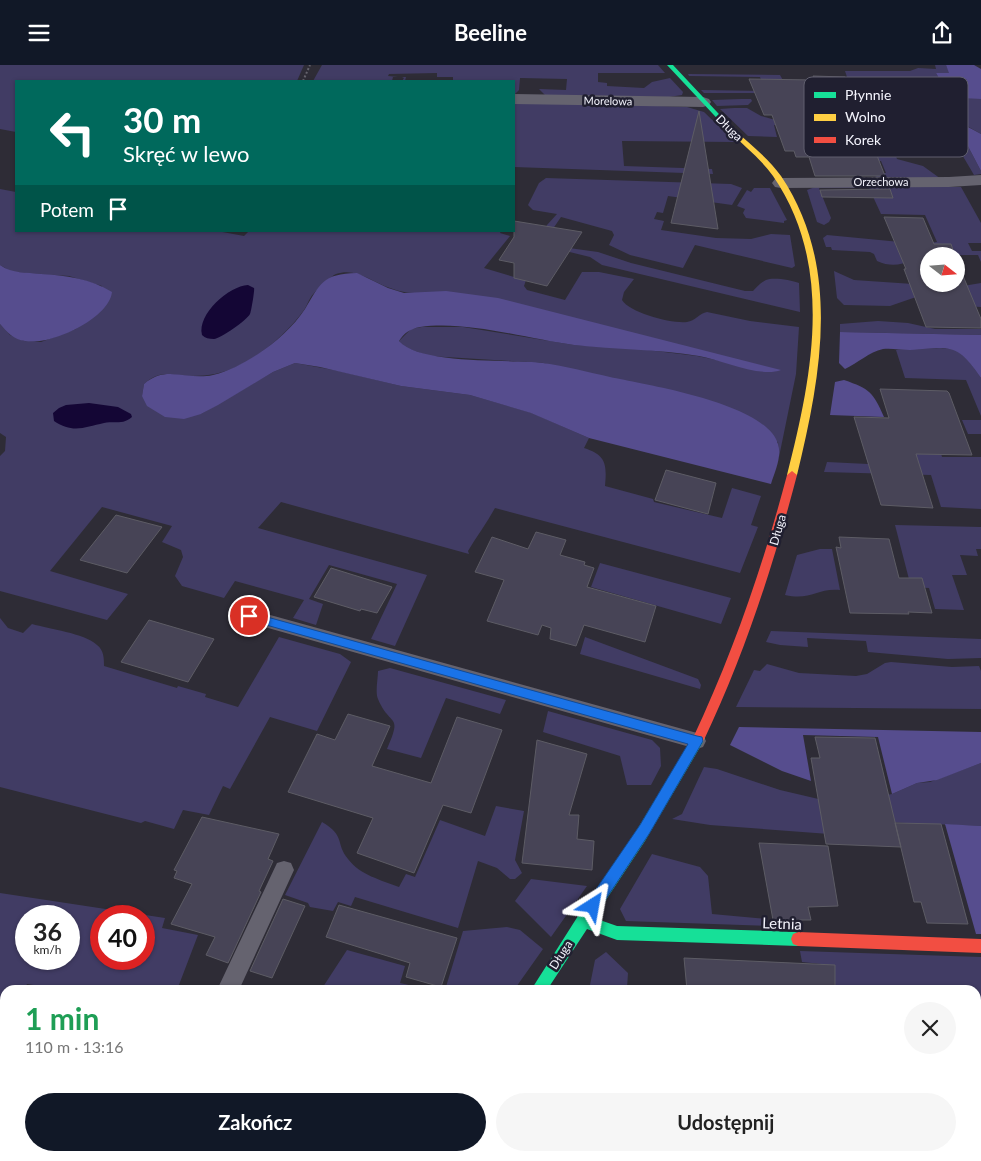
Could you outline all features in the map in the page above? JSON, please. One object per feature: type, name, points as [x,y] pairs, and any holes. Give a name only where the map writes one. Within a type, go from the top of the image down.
[{"type":"street","name":"Długa","points":[[541,985],[644,830],[697,741],[723,688],[760,594],[785,505],[814,384],[818,312],[814,269],[802,224],[781,183],[670,65]]},
{"type":"street","name":"Morelowa","points":[[515,99],[703,102]]},
{"type":"street","name":"Orzechowa","points":[[781,183],[949,183],[981,180]]},
{"type":"street","name":"Letnia","points":[[583,921],[617,933],[981,946]]},
{"type":"lane","points":[[249,616],[697,741]]},
{"type":"lane","points":[[230,985],[284,871]]},
{"type":"path","points":[[303,80],[310,65]]},
{"type":"shaded area","points":[[0,65],[304,65],[297,80],[15,80],[15,132],[0,129]]},
{"type":"shaded area","points":[[322,65],[658,65],[665,73],[598,73],[598,82],[607,83],[607,86],[644,88],[652,82],[670,78],[683,92],[682,95],[669,97],[545,95],[539,89],[566,90],[567,79],[520,78],[519,90],[515,94],[515,80],[453,80],[453,77],[437,77],[437,73],[389,74],[388,76],[398,77],[393,77],[392,80],[314,80]]},
{"type":"shaded area","points":[[935,65],[946,65],[950,73],[936,73],[938,77],[847,77],[845,71],[910,71],[918,68],[936,69]]},
{"type":"shaded area","points":[[946,65],[974,65],[981,69],[981,99],[968,99],[968,77],[938,77],[936,73],[949,73]]},
{"type":"shaded area","points":[[688,74],[780,75],[790,93],[704,93],[701,90],[765,91],[760,77],[689,76]]},
{"type":"shaded area","points":[[751,99],[752,101],[748,105],[717,106],[712,100]]},
{"type":"shaded area","points":[[968,99],[981,99],[981,134],[968,127]]},
{"type":"shaded area","points":[[515,101],[687,107],[704,112],[735,142],[622,141],[624,166],[712,169],[713,174],[515,167]]},
{"type":"shaded area","points":[[747,108],[761,116],[797,126],[774,125],[777,137],[748,136],[720,109]]},
{"type":"shaded area","points":[[968,127],[981,134],[981,171],[968,146]]},
{"type":"shaded area","points":[[968,146],[981,171],[981,174],[974,175],[963,157],[968,157]]},
{"type":"shaded area","points":[[869,157],[896,157],[897,159],[923,166],[941,179],[877,177],[868,173],[886,173],[881,161],[870,161]]},
{"type":"shaded area","points":[[546,178],[731,184],[742,188],[732,205],[668,196],[663,213],[657,212],[654,219],[664,221],[661,230],[716,238],[751,239],[771,234],[790,235],[795,266],[792,268],[695,245],[683,268],[630,255],[609,245],[614,235],[612,231],[561,217],[546,239],[569,248],[598,252],[631,263],[745,291],[753,291],[762,282],[769,279],[796,282],[799,283],[800,312],[602,265],[590,257],[537,244],[547,225],[557,214],[533,210],[528,205],[539,183]]},
{"type":"shaded area","points":[[815,187],[961,187],[981,223],[981,243],[968,243],[972,251],[981,251],[981,262],[978,255],[965,255],[965,247],[920,247],[920,258],[892,265],[877,261],[874,254],[870,252],[832,250],[831,247],[826,247],[823,238],[827,235],[921,244],[937,242],[925,215],[881,214],[869,188],[819,188],[831,218],[824,225],[817,222],[807,190]]},
{"type":"shaded area","points":[[754,188],[770,188],[787,220],[784,223],[746,218],[743,213],[745,209],[737,206],[747,190],[751,192]]},
{"type":"shaded area","points":[[0,189],[15,192],[15,232],[222,232],[244,236],[248,232],[500,232],[510,236],[484,268],[514,277],[521,266],[528,274],[524,286],[527,290],[565,300],[582,272],[599,272],[634,279],[624,292],[622,300],[633,309],[652,317],[687,322],[707,312],[750,321],[799,327],[796,374],[779,457],[778,442],[544,363],[429,356],[404,347],[399,341],[411,329],[422,327],[463,327],[574,345],[639,349],[697,356],[775,372],[419,293],[401,291],[350,272],[336,274],[313,295],[298,318],[282,334],[247,361],[227,371],[210,375],[162,374],[156,376],[144,384],[142,396],[201,414],[273,372],[295,363],[339,371],[401,386],[470,395],[532,413],[589,438],[584,448],[597,454],[604,461],[606,472],[605,486],[653,499],[654,502],[722,518],[732,488],[761,496],[751,525],[758,527],[740,573],[495,508],[468,551],[469,554],[281,502],[258,528],[427,575],[395,646],[371,639],[397,584],[329,565],[309,599],[323,604],[316,625],[293,618],[304,600],[235,581],[224,598],[182,586],[175,576],[183,557],[181,550],[162,542],[172,526],[102,507],[50,571],[128,594],[107,620],[0,591],[0,456],[5,451],[6,437],[0,433],[0,324],[10,335],[24,341],[41,342],[76,329],[102,286],[69,276],[12,272],[0,265]]},
{"type":"shaded area","points":[[0,265],[25,273],[78,278],[112,292],[101,312],[77,329],[49,339],[25,341],[11,335],[0,324]]},
{"type":"shaded area","points":[[834,271],[854,280],[920,284],[920,293],[965,293],[965,286],[981,283],[981,307],[964,306],[919,296],[890,306],[844,305],[837,298]]},
{"type":"shaded area","points":[[357,273],[388,288],[404,293],[446,291],[498,298],[781,370],[763,372],[699,356],[574,345],[457,326],[416,328],[408,332],[399,341],[410,349],[445,357],[543,363],[568,367],[676,391],[729,407],[752,417],[769,430],[778,444],[779,459],[771,484],[589,438],[531,413],[470,395],[401,386],[295,363],[273,372],[201,414],[184,419],[165,417],[147,406],[142,396],[144,384],[152,378],[169,374],[213,375],[236,366],[264,350],[284,334],[301,315],[319,286],[329,278],[336,275]]},
{"type":"shaded area","points":[[248,285],[254,289],[253,301],[248,317],[233,329],[217,338],[209,339],[204,337],[202,335],[202,327],[204,318],[209,310],[232,290]]},
{"type":"shaded area","points":[[878,321],[908,323],[935,329],[981,329],[981,335],[840,332],[840,324]]},
{"type":"shaded area","points":[[840,332],[981,335],[981,378],[973,366],[959,353],[952,349],[944,348],[883,349],[845,369],[839,363]]},
{"type":"shaded area","points":[[953,349],[964,354],[981,378],[981,416],[966,380],[905,378],[896,350]]},
{"type":"shaded area","points":[[844,380],[860,386],[870,393],[877,402],[884,417],[830,415],[835,382]]},
{"type":"shaded area","points":[[89,403],[118,407],[131,414],[132,417],[122,422],[104,423],[85,428],[67,427],[54,421],[53,413],[59,408],[66,405]]},
{"type":"shaded area","points":[[962,420],[981,420],[981,434],[968,434]]},
{"type":"shaded area","points":[[862,441],[941,453],[942,457],[981,457],[981,509],[941,507],[931,475],[824,472],[827,462],[868,464]]},
{"type":"shaded area","points":[[895,525],[981,527],[981,549],[976,549],[978,556],[960,555],[967,575],[952,575],[964,610],[935,609],[929,588],[911,587]]},
{"type":"shaded area","points":[[820,549],[832,549],[840,590],[825,591],[808,596],[785,595],[797,555]]},
{"type":"shaded area","points":[[600,563],[731,598],[721,624],[591,587]]},
{"type":"shaded area","points":[[0,618],[8,628],[23,633],[32,624],[84,637],[101,649],[104,666],[177,688],[178,686],[206,694],[205,697],[238,707],[279,637],[340,654],[351,662],[317,731],[270,717],[230,789],[223,786],[209,815],[183,810],[174,829],[145,821],[141,823],[0,787]]},
{"type":"shaded area","points":[[771,631],[981,639],[981,658],[948,659],[868,652],[866,641],[807,638],[808,647],[780,645],[766,642]]},
{"type":"shaded area","points":[[585,637],[698,679],[701,685],[700,689],[580,654]]},
{"type":"shaded area","points":[[885,663],[952,667],[979,666],[981,671],[981,709],[736,707],[754,670],[760,671],[767,664],[799,673],[856,676],[867,674]]},
{"type":"shaded area","points":[[390,668],[506,700],[500,714],[446,698],[421,758],[387,749],[394,725],[382,708],[377,696],[377,689],[378,671]]},
{"type":"shaded area","points":[[548,711],[652,740],[660,748],[661,766],[651,785],[627,785],[620,756],[543,732]]},
{"type":"shaded area","points":[[739,727],[981,732],[981,763],[937,780],[917,783],[892,794],[878,737],[803,735],[811,781],[782,771],[730,745]]},
{"type":"shaded area","points":[[981,763],[981,826],[882,822],[877,797],[892,794],[917,783],[930,782]]},
{"type":"shaded area","points":[[704,767],[717,769],[780,790],[827,801],[856,836],[710,825],[672,819],[682,814]]},
{"type":"shaded area","points":[[496,806],[524,811],[515,860],[522,873],[515,879],[510,879],[497,868],[478,861],[458,928],[355,897],[351,906],[338,902],[333,911],[310,907],[308,903],[285,895],[322,822],[334,831],[344,853],[353,865],[371,876],[399,887],[406,874],[415,877],[440,820],[485,836]]},
{"type":"shaded area","points":[[945,824],[981,826],[981,934],[976,934]]},
{"type":"shaded area","points":[[652,854],[700,867],[708,876],[712,914],[767,919],[768,926],[626,921],[620,909]]},
{"type":"shaded area","points":[[531,879],[587,886],[551,937],[515,901]]},
{"type":"shaded area","points":[[0,893],[79,905],[15,905],[15,970],[80,970],[80,905],[90,907],[90,970],[155,970],[155,916],[165,918],[162,928],[198,935],[179,985],[0,985]]},
{"type":"shaded area","points":[[507,927],[520,930],[543,949],[518,985],[447,985],[463,931]]},
{"type":"shaded area","points":[[347,950],[405,966],[400,983],[409,985],[324,985]]},
{"type":"shaded area","points":[[800,951],[981,957],[981,985],[828,985],[823,980],[821,964],[802,962]]},
{"type":"shaded area","points":[[606,952],[628,973],[627,985],[590,985],[595,960]]},
{"type":"building","points":[[813,76],[845,77],[814,77]]},
{"type":"building","points":[[749,79],[804,80],[804,157],[796,157],[794,151],[785,151],[772,115],[764,115]]},
{"type":"building","points":[[699,111],[718,229],[671,223]]},
{"type":"building","points":[[809,157],[878,157],[885,176],[815,176]]},
{"type":"building","points":[[890,189],[893,198],[822,197],[820,190]]},
{"type":"building","points":[[884,217],[923,218],[934,244],[951,244],[952,247],[920,247],[920,293],[965,293],[965,281],[981,319],[981,328],[926,327],[904,269],[906,269]]},
{"type":"building","points":[[515,221],[582,232],[547,286],[514,278],[514,263],[499,260],[514,237]]},
{"type":"building","points":[[880,389],[947,391],[949,393],[972,455],[916,454],[933,508],[881,505],[854,417],[889,418]]},
{"type":"building","points":[[666,470],[716,483],[708,514],[655,500]]},
{"type":"building","points":[[116,515],[162,527],[127,573],[80,560]]},
{"type":"building","points":[[536,532],[566,540],[560,555],[585,562],[584,565],[594,568],[587,587],[656,606],[645,642],[584,625],[576,646],[550,639],[551,628],[542,625],[538,635],[487,621],[504,580],[475,572],[492,537],[528,549]]},
{"type":"building","points":[[839,537],[889,539],[899,578],[922,578],[932,613],[850,613],[836,547],[841,548]]},
{"type":"building","points":[[331,568],[392,587],[377,613],[361,609],[360,611],[314,597]]},
{"type":"building","points":[[149,620],[214,639],[188,682],[121,662]]},
{"type":"building","points":[[348,714],[390,726],[372,766],[431,783],[457,717],[502,730],[471,813],[443,805],[414,873],[357,853],[373,818],[288,792],[317,734],[335,740]]},
{"type":"building","points":[[815,737],[875,738],[901,847],[826,844],[811,758],[820,758]]},
{"type":"building","points":[[537,740],[587,754],[569,815],[579,815],[577,839],[594,841],[592,870],[522,863]]},
{"type":"building","points":[[202,817],[279,834],[268,859],[273,861],[259,891],[261,892],[228,963],[206,955],[215,937],[171,924],[192,884],[174,878],[177,871],[174,870]]},
{"type":"building","points":[[895,823],[941,824],[968,924],[927,923],[921,902],[914,902]]},
{"type":"building","points":[[759,843],[828,846],[838,906],[808,907],[811,920],[773,920]]},
{"type":"building","points":[[283,899],[305,906],[272,978],[250,971]]},
{"type":"building","points":[[339,905],[457,938],[442,985],[434,985],[406,977],[410,963],[326,937]]},
{"type":"building","points":[[684,958],[835,965],[835,985],[687,985]]},
{"type":"traffic: fast","points":[[670,65],[730,129]]},
{"type":"traffic: fast","points":[[541,985],[640,837],[699,738]]},
{"type":"traffic: fast","points":[[583,921],[617,933],[798,939]]},
{"type":"traffic: slow","points":[[730,129],[762,159],[778,178],[797,212],[810,248],[816,285],[818,323],[815,362],[809,400],[792,475]]},
{"type":"traffic: jam","points":[[699,738],[728,674],[753,609],[774,543],[792,475]]},
{"type":"traffic: jam","points":[[798,939],[981,946]]},
{"type":"route","points":[[249,616],[697,741],[644,830],[593,906]]}]
